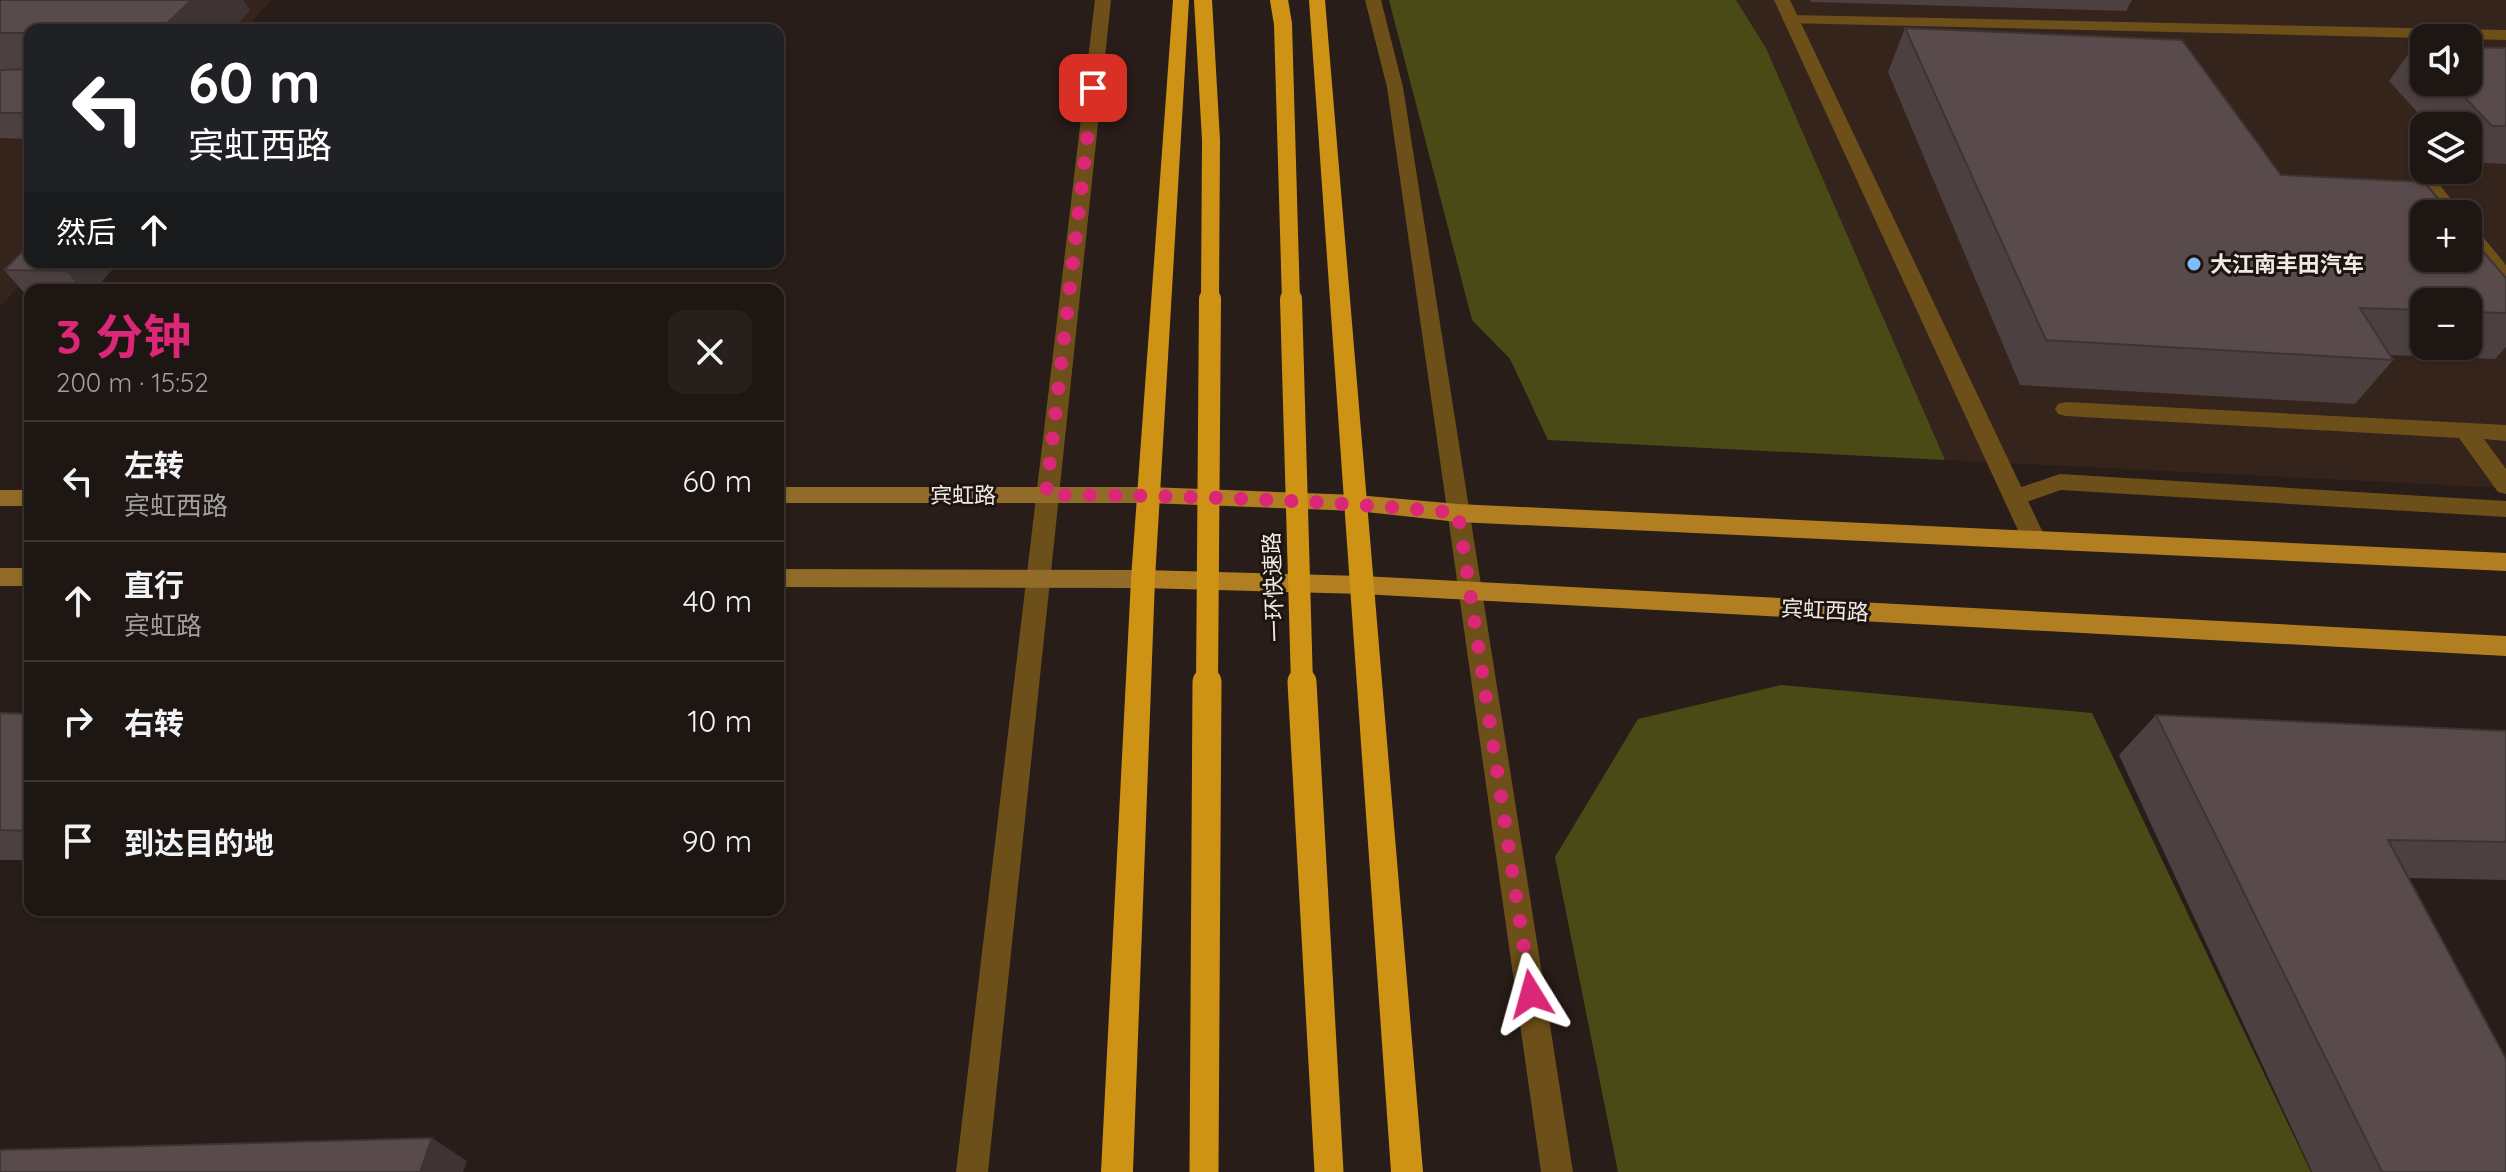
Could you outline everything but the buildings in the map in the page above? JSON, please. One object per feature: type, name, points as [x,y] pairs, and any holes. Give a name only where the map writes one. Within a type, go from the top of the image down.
[{"type":"highway","points":[[1117,1172],[1143,579],[1181,0]]},
{"type":"highway","points":[[1203,0],[1211,140],[1204,1172]]},
{"type":"highway","name":"一环快速路","points":[[1279,0],[1283,40],[1302,687],[1329,1172]]},
{"type":"highway","points":[[1317,0],[1407,1172]]},
{"type":"main road","name":"宾虹路","points":[[784,495],[1149,495]]},
{"type":"main road","points":[[1149,495],[1357,503],[1458,513],[2506,562]]},
{"type":"main road","points":[[0,498],[24,498]]},
{"type":"main road","points":[[0,577],[24,577]]},
{"type":"main road","points":[[784,578],[1143,579]]},
{"type":"main road","name":"宾虹西路","points":[[1143,579],[1362,585],[2506,646]]},
{"type":"street","points":[[972,1172],[1103,0]]},
{"type":"street","points":[[1373,0],[1395,87],[1557,1172]]},
{"type":"street","points":[[1782,0],[2034,539]]},
{"type":"street","points":[[1791,20],[2506,35]]},
{"type":"street","points":[[2430,184],[2443,200]]},
{"type":"street","points":[[2482,248],[2506,278]]},
{"type":"street","points":[[2066,409],[2506,433]]},
{"type":"street","points":[[2465,430],[2506,486]]},
{"type":"street","points":[[2015,498],[2060,482],[2506,509]]},
{"type":"shaded area","points":[[0,0],[271,0],[250,24],[24,24],[24,268],[35,268],[0,307]]},
{"type":"shaded area","points":[[1389,0],[1736,0],[1766,48],[1945,460],[1548,440],[1510,359],[1472,320]]},
{"type":"shaded area","points":[[1736,0],[2506,0],[2506,488],[1945,460],[1766,48]]},
{"type":"shaded area","points":[[1781,685],[2092,713],[2311,1172],[1618,1172],[1555,857],[1638,719]]},
{"type":"place","name":"大江南丰田汽车","points":[[2194,264]]},
{"type":"route","points":[[1093,88],[1046,495],[1149,495],[1357,503],[1458,513],[1531,994]]}]
